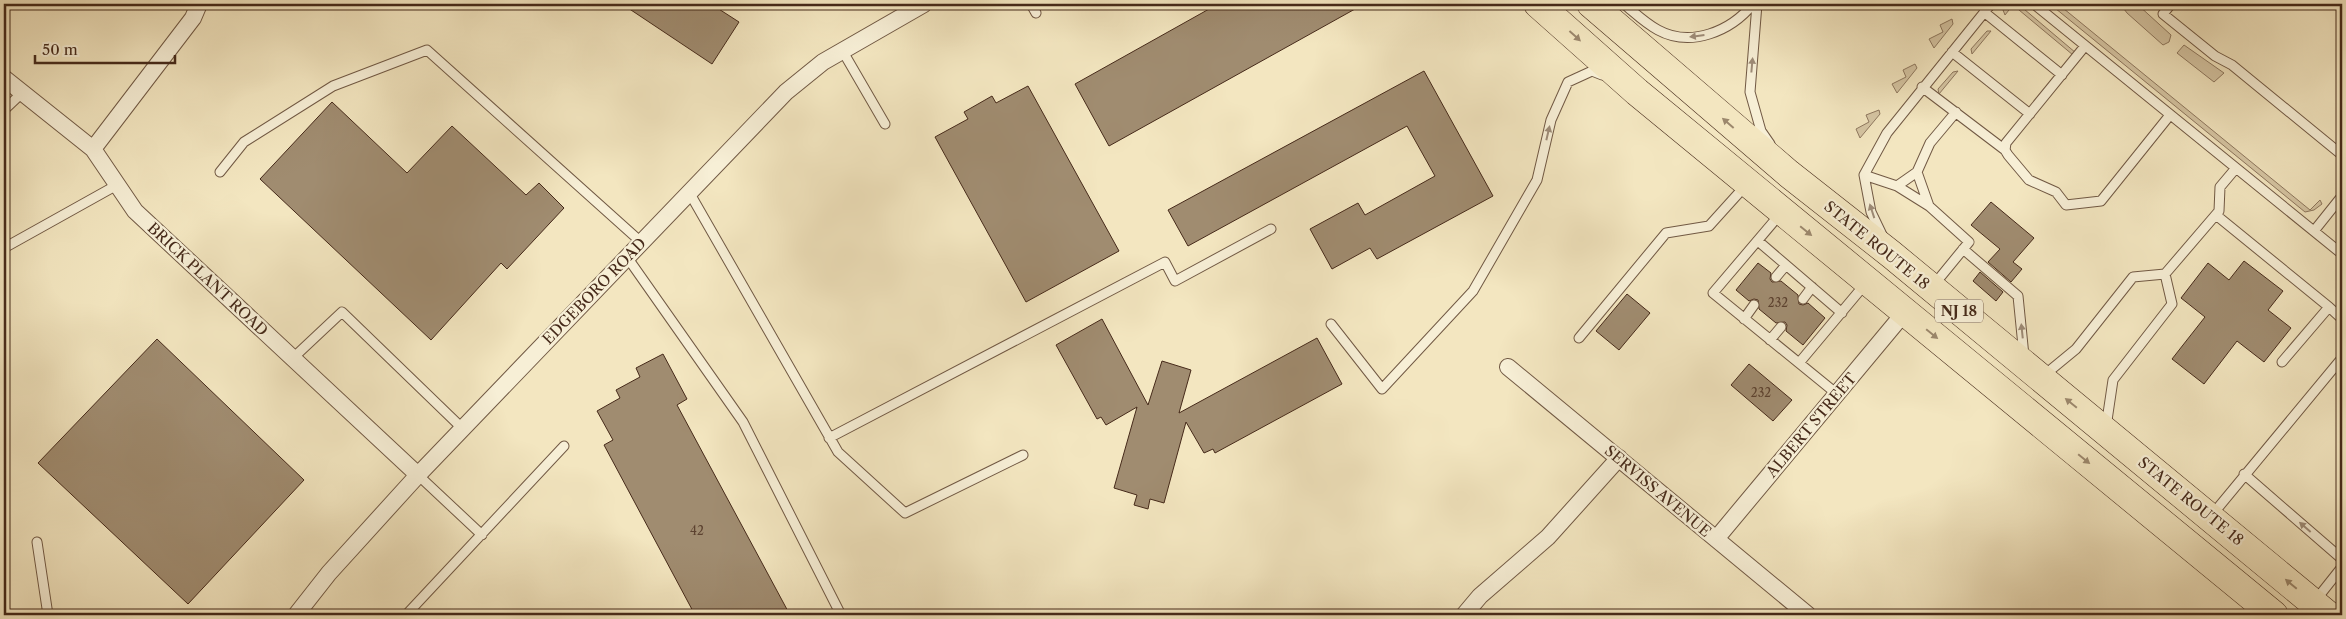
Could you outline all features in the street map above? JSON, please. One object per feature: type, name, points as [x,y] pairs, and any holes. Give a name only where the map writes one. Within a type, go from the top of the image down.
[{"type":"highway","name":"NJ 18","points":[[1538,4],[1637,92],[2274,615]]},
{"type":"highway","name":"STATE ROUTE 18","points":[[1591,4],[1788,174],[1892,255],[2321,609]]},
{"type":"street","points":[[93,149],[193,18],[199,4]]},
{"type":"street","name":"EDGEBORO ROAD","points":[[296,615],[329,573],[418,475],[786,92],[804,76],[842,50],[924,4]]},
{"type":"street","name":"BRICK PLANT ROAD","points":[[4,78],[93,149],[135,211],[418,475]]},
{"type":"street","name":"ALBERT STREET","points":[[1716,539],[1905,312]]},
{"type":"street","name":"SERVISS AVENUE","points":[[1508,367],[1808,615]]},
{"type":"street","points":[[1464,615],[1480,596],[1548,536],[1619,458]]},
{"type":"lane","points":[[1031,4],[1036,12]]},
{"type":"lane","points":[[1624,4],[1660,32],[1683,38],[1702,36],[1723,29],[1752,4]]},
{"type":"lane","points":[[1757,4],[1750,92],[1762,131],[1788,174]]},
{"type":"lane","points":[[1892,255],[1871,212],[1864,175],[1887,133],[1922,87],[1991,4]]},
{"type":"lane","points":[[2034,4],[2342,254]]},
{"type":"lane","points":[[2171,4],[2163,14],[2215,56],[2232,65],[2342,154]]},
{"type":"lane","points":[[1984,12],[2062,75]]},
{"type":"lane","points":[[2005,150],[2006,143],[2085,46]]},
{"type":"lane","points":[[220,172],[244,142],[333,86],[427,50],[641,242]]},
{"type":"lane","points":[[842,50],[885,124]]},
{"type":"lane","points":[[1952,52],[2030,114]]},
{"type":"lane","points":[[1331,324],[1382,389],[1473,291],[1537,180],[1551,120],[1568,82],[1592,71],[1637,92]]},
{"type":"lane","points":[[1922,87],[2005,150],[2029,180],[2056,192],[2066,205],[2101,201],[2170,115]]},
{"type":"lane","points":[[4,110],[22,93]]},
{"type":"lane","points":[[1897,186],[1917,172],[1930,143],[1956,112]]},
{"type":"lane","points":[[1963,249],[2018,296],[2033,372],[2076,349],[2133,277],[2165,274],[2219,211],[2220,187],[2236,168]]},
{"type":"lane","points":[[1917,172],[1929,206]]},
{"type":"lane","points":[[1864,175],[1897,186],[1929,206],[1969,242],[1932,288]]},
{"type":"lane","points":[[1579,338],[1666,234],[1709,226],[1748,183]]},
{"type":"lane","points":[[4,248],[117,185]]},
{"type":"lane","points":[[689,192],[838,452],[905,512],[1022,455]]},
{"type":"lane","points":[[2314,231],[2342,196]]},
{"type":"lane","points":[[1783,211],[1713,293],[1837,394]]},
{"type":"lane","points":[[2216,215],[2342,319]]},
{"type":"lane","points":[[829,438],[1165,262],[1175,281],[1271,229]]},
{"type":"lane","points":[[1758,241],[1842,313]]},
{"type":"lane","points":[[627,257],[743,422],[841,615]]},
{"type":"lane","points":[[1776,277],[1786,264]]},
{"type":"lane","points":[[2105,431],[2113,380],[2172,304],[2165,274]]},
{"type":"lane","points":[[1799,363],[1868,281]]},
{"type":"lane","points":[[1803,299],[1812,287]]},
{"type":"lane","points":[[1744,318],[1754,305]]},
{"type":"lane","points":[[2282,362],[2329,307]]},
{"type":"lane","points":[[293,358],[342,312],[462,429]]},
{"type":"lane","points":[[1770,340],[1781,327]]},
{"type":"lane","points":[[2210,517],[2342,358]]},
{"type":"lane","points":[[406,615],[564,446]]},
{"type":"lane","points":[[2244,474],[2342,558]]},
{"type":"lane","points":[[418,475],[482,534]]},
{"type":"lane","points":[[37,542],[48,615]]},
{"type":"lane","points":[[2321,609],[2342,567]]},
{"type":"shaded area","points":[[2009,4],[2018,4],[2076,53],[2073,55],[2013,5],[2005,15],[2003,10]]},
{"type":"shaded area","points":[[2050,4],[2058,4],[2310,210],[2320,200],[2322,204],[2314,210],[2305,212]]},
{"type":"shaded area","points":[[2126,4],[2137,4],[2171,35],[2169,42],[2163,45],[2127,13],[2124,9]]},
{"type":"shaded area","points":[[1952,19],[1953,24],[1934,48],[1929,39],[1943,32],[1940,25]]},
{"type":"shaded area","points":[[1987,31],[1991,31],[1972,54],[1971,49]]},
{"type":"shaded area","points":[[2184,45],[2224,73],[2214,82],[2177,53]]},
{"type":"shaded area","points":[[1915,64],[1917,68],[1897,93],[1892,84],[1906,77],[1903,70]]},
{"type":"shaded area","points":[[1958,71],[1939,94],[1938,89],[1953,72]]},
{"type":"shaded area","points":[[1879,110],[1880,114],[1860,138],[1856,129],[1869,122],[1866,115]]},
{"type":"building","points":[[622,4],[711,4],[739,22],[712,64]]},
{"type":"building","points":[[1218,4],[1364,4],[1109,146],[1075,84]]},
{"type":"building","points":[[1424,71],[1493,196],[1377,259],[1370,248],[1332,269],[1310,229],[1358,203],[1365,215],[1435,176],[1407,126],[1188,246],[1168,210]]},
{"type":"building","points":[[1028,86],[1119,251],[1026,302],[935,137],[968,119],[964,112],[992,96],[996,103]]},
{"type":"building","points":[[332,102],[407,173],[452,126],[526,195],[539,183],[564,208],[507,269],[501,263],[431,340],[260,179]]},
{"type":"building","points":[[1991,202],[2034,238],[2013,262],[2022,269],[2011,282],[1988,262],[2000,249],[1971,225]]},
{"type":"building","points":[[2244,261],[2283,291],[2268,310],[2291,328],[2264,362],[2237,341],[2204,384],[2172,359],[2205,317],[2181,298],[2208,263],[2229,280]]},
{"type":"building","points":[[1758,263],[1771,273],[1770,279],[1772,282],[1781,281],[1798,295],[1799,304],[1808,303],[1825,318],[1803,345],[1786,331],[1787,325],[1785,322],[1776,323],[1759,309],[1758,300],[1749,301],[1736,290]]},
{"type":"building","points":[[1980,272],[2003,292],[1996,301],[1973,281]]},
{"type":"building","points":[[1627,294],[1650,313],[1619,350],[1596,331]]},
{"type":"building","points":[[1102,319],[1148,405],[1162,361],[1191,370],[1179,413],[1317,338],[1342,384],[1215,453],[1213,449],[1204,453],[1186,422],[1164,503],[1150,499],[1148,509],[1134,505],[1137,495],[1114,488],[1137,407],[1106,425],[1101,417],[1097,419],[1056,345]]},
{"type":"building","points":[[157,339],[304,480],[188,604],[38,463]]},
{"type":"building","points":[[663,354],[687,399],[677,405],[790,615],[695,615],[604,445],[613,440],[597,411],[620,398],[616,390],[640,377],[636,368]]},
{"type":"building","points":[[1749,364],[1792,400],[1773,421],[1731,385]]}]
